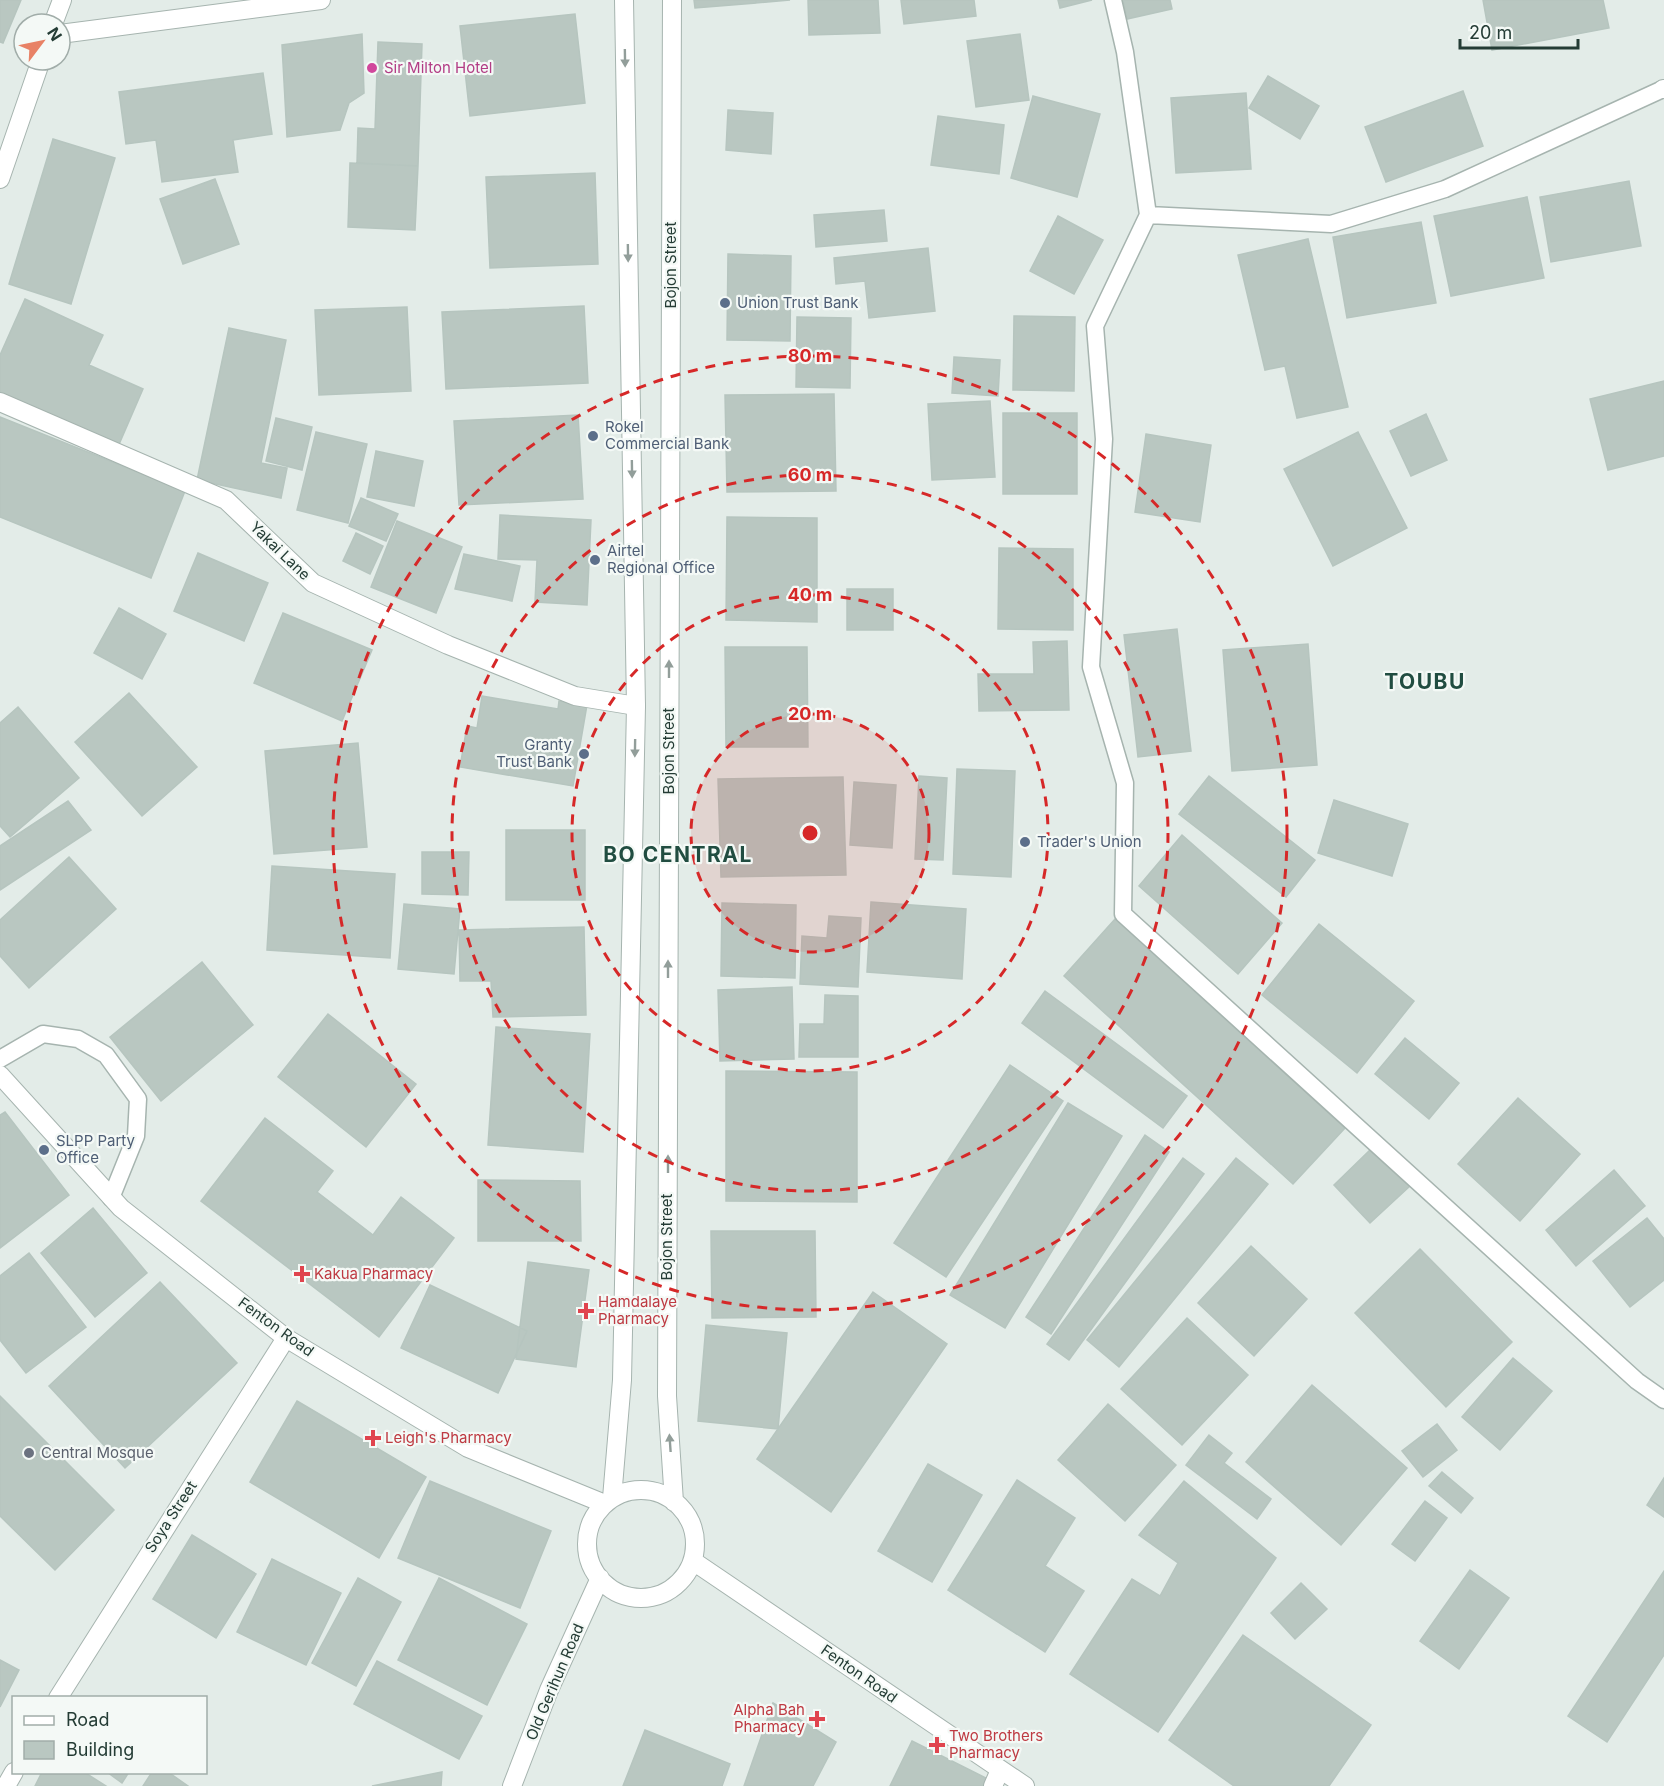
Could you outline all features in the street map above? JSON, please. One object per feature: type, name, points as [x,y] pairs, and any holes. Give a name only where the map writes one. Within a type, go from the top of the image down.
[{"type":"street","points":[[72,32],[321,0]]},
{"type":"street","points":[[609,1501],[622,1380],[636,706],[624,0]]},
{"type":"street","name":"Bojon Street","points":[[672,0],[667,1396],[674,1502]]},
{"type":"street","points":[[0,179],[37,72]]},
{"type":"street","name":"Yakai Lane","points":[[0,402],[226,500],[314,583],[448,645],[575,696],[636,706]]},
{"type":"street","name":"Fenton Road","points":[[0,1076],[111,1198],[285,1338],[468,1448],[609,1501]]},
{"type":"street","name":"Soya Street","points":[[59,1696],[91,1641],[285,1338]]},
{"type":"street","points":[[639,1490],[657,1493],[674,1502],[687,1515],[694,1533],[693,1561],[677,1585],[652,1597],[642,1599],[623,1595],[600,1578],[590,1563],[588,1536],[594,1518],[609,1501],[639,1490]]},
{"type":"street","name":"Fenton Road","points":[[693,1561],[997,1778],[1025,1786]]},
{"type":"street","name":"Old Gerihun Road","points":[[512,1786],[549,1690],[600,1578]]},
{"type":"lane","points":[[1113,0],[1125,52],[1148,215],[1095,326],[1104,439],[1091,667],[1125,783],[1123,914],[1637,1381],[1664,1400]]},
{"type":"lane","points":[[1148,215],[1331,224],[1445,189],[1664,89]]},
{"type":"lane","points":[[0,1059],[43,1034],[78,1039],[106,1056],[138,1099],[136,1137],[111,1198]]},
{"type":"building","points":[[0,0],[21,0],[16,12],[12,12],[12,22],[3,43],[0,42]]},
{"type":"building","points":[[694,0],[756,0],[756,3],[695,8]]},
{"type":"building","points":[[756,0],[790,0],[756,3]]},
{"type":"building","points":[[808,0],[878,0],[880,33],[809,35]]},
{"type":"building","points":[[901,0],[974,0],[976,16],[904,24]]},
{"type":"building","points":[[1058,0],[1092,0],[1060,8]]},
{"type":"building","points":[[1123,0],[1170,0],[1172,9],[1127,19]]},
{"type":"building","points":[[1483,0],[1603,0],[1609,28],[1492,50]]},
{"type":"building","points":[[575,14],[585,103],[470,116],[460,26]]},
{"type":"building","points":[[362,34],[364,93],[349,103],[340,130],[287,137],[282,45]]},
{"type":"building","points":[[1020,34],[1029,100],[976,107],[967,41]]},
{"type":"building","points":[[378,42],[422,44],[418,166],[357,163],[358,128],[375,129]]},
{"type":"building","points":[[263,73],[272,134],[233,140],[238,172],[162,182],[156,140],[126,144],[119,92]]},
{"type":"building","points":[[1268,76],[1319,106],[1300,139],[1249,108]]},
{"type":"building","points":[[1463,91],[1483,146],[1386,182],[1365,127]]},
{"type":"building","points":[[1246,93],[1251,169],[1176,173],[1171,98]]},
{"type":"building","points":[[1033,96],[1100,114],[1077,197],[1011,178]]},
{"type":"building","points":[[728,110],[773,113],[771,154],[726,150]]},
{"type":"building","points":[[938,116],[1004,125],[999,174],[931,165]]},
{"type":"building","points":[[53,139],[115,158],[71,304],[9,284]]},
{"type":"building","points":[[350,163],[418,166],[415,230],[348,227]]},
{"type":"building","points":[[595,173],[598,264],[490,268],[486,177]]},
{"type":"building","points":[[215,179],[239,244],[183,264],[160,199]]},
{"type":"building","points":[[1629,181],[1641,246],[1551,262],[1540,197]]},
{"type":"building","points":[[1527,197],[1544,278],[1451,296],[1434,216]]},
{"type":"building","points":[[884,210],[887,241],[816,247],[814,215]]},
{"type":"building","points":[[1058,216],[1103,240],[1074,294],[1030,271]]},
{"type":"building","points":[[1421,222],[1436,303],[1347,318],[1333,237]]},
{"type":"building","points":[[1308,239],[1348,407],[1297,418],[1285,366],[1265,370],[1238,255]]},
{"type":"building","points":[[928,248],[935,311],[869,318],[865,281],[836,284],[834,258]]},
{"type":"building","points":[[728,254],[791,256],[790,341],[727,340]]},
{"type":"building","points":[[25,299],[103,335],[89,365],[143,389],[117,449],[0,396],[0,355]]},
{"type":"building","points":[[584,306],[588,383],[446,389],[442,312]]},
{"type":"building","points":[[407,307],[411,391],[319,395],[315,310]]},
{"type":"building","points":[[1014,316],[1075,317],[1074,391],[1013,390]]},
{"type":"building","points":[[797,317],[851,318],[850,388],[796,387]]},
{"type":"building","points":[[229,328],[286,340],[261,463],[287,468],[281,498],[197,480]]},
{"type":"building","points":[[954,357],[1000,360],[998,396],[952,393]]},
{"type":"building","points":[[1664,381],[1664,456],[1608,470],[1590,399]]},
{"type":"building","points":[[834,394],[836,491],[727,492],[725,395]]},
{"type":"building","points":[[990,401],[995,477],[932,480],[928,404]]},
{"type":"building","points":[[1003,413],[1077,413],[1077,494],[1003,494]]},
{"type":"building","points":[[1426,414],[1447,460],[1411,476],[1390,431]]},
{"type":"building","points":[[578,415],[583,499],[459,505],[454,421]]},
{"type":"building","points":[[0,417],[185,491],[151,578],[0,517]]},
{"type":"building","points":[[276,418],[312,427],[302,470],[266,461]]},
{"type":"building","points":[[316,432],[367,444],[348,523],[297,510]]},
{"type":"building","points":[[1358,432],[1407,528],[1333,566],[1284,469]]},
{"type":"building","points":[[1146,434],[1211,445],[1200,522],[1135,512]]},
{"type":"building","points":[[376,451],[423,461],[414,506],[367,497]]},
{"type":"building","points":[[361,498],[398,514],[386,541],[349,526]]},
{"type":"building","points":[[500,515],[591,520],[587,605],[535,602],[537,560],[498,559]]},
{"type":"building","points":[[727,517],[817,518],[817,622],[726,620]]},
{"type":"building","points":[[397,521],[462,547],[436,613],[371,587]]},
{"type":"building","points":[[356,533],[383,546],[370,574],[343,561]]},
{"type":"building","points":[[999,548],[1073,549],[1073,630],[998,629]]},
{"type":"building","points":[[198,553],[268,583],[244,641],[174,611]]},
{"type":"building","points":[[464,554],[520,566],[512,601],[455,589]]},
{"type":"building","points":[[847,589],[893,589],[893,630],[847,630]]},
{"type":"building","points":[[119,608],[166,634],[142,679],[94,653]]},
{"type":"building","points":[[283,613],[372,650],[342,721],[254,683]]},
{"type":"building","points":[[1177,629],[1191,751],[1138,757],[1124,635]]},
{"type":"building","points":[[1067,641],[1069,710],[979,711],[978,674],[1034,674],[1033,642]]},
{"type":"building","points":[[1308,644],[1317,765],[1232,771],[1223,650]]},
{"type":"building","points":[[725,647],[807,647],[808,747],[726,747]]},
{"type":"building","points":[[129,693],[197,767],[142,816],[75,742]]},
{"type":"building","points":[[482,696],[558,709],[559,701],[587,705],[573,786],[460,767],[467,726],[477,728]]},
{"type":"building","points":[[18,707],[79,778],[10,837],[0,826],[0,723]]},
{"type":"building","points":[[358,743],[367,847],[274,854],[265,751]]},
{"type":"building","points":[[957,769],[1015,771],[1011,877],[953,874]]},
{"type":"building","points":[[919,776],[947,778],[943,860],[915,859]]},
{"type":"building","points":[[1209,776],[1315,860],[1286,897],[1179,814]]},
{"type":"building","points":[[843,777],[846,875],[721,877],[718,779]]},
{"type":"building","points":[[854,782],[896,785],[892,848],[850,845]]},
{"type":"building","points":[[1334,800],[1408,824],[1392,876],[1318,853]]},
{"type":"building","points":[[68,801],[91,830],[0,890],[0,846]]},
{"type":"building","points":[[506,830],[585,830],[585,900],[506,900]]},
{"type":"building","points":[[1182,835],[1282,923],[1238,974],[1139,886]]},
{"type":"building","points":[[422,852],[469,852],[468,895],[422,894]]},
{"type":"building","points":[[69,857],[116,909],[29,988],[0,956],[0,920]]},
{"type":"building","points":[[272,866],[395,874],[390,958],[267,950]]},
{"type":"building","points":[[871,902],[966,909],[962,979],[867,972]]},
{"type":"building","points":[[722,903],[796,905],[795,978],[721,976]]},
{"type":"building","points":[[404,904],[460,909],[454,974],[398,969]]},
{"type":"building","points":[[829,916],[861,918],[858,987],[800,984],[802,936],[827,938]]},
{"type":"building","points":[[1115,919],[1345,1128],[1293,1184],[1064,976]]},
{"type":"building","points":[[1319,924],[1414,1001],[1357,1073],[1262,995]]},
{"type":"building","points":[[584,927],[586,1015],[493,1017],[491,981],[460,981],[459,930]]},
{"type":"building","points":[[202,962],[253,1025],[161,1101],[110,1037]]},
{"type":"building","points":[[792,987],[794,1059],[720,1061],[718,990]]},
{"type":"building","points":[[1045,991],[1187,1096],[1163,1128],[1022,1023]]},
{"type":"building","points":[[825,995],[858,996],[858,1057],[799,1057],[800,1024],[824,1024]]},
{"type":"building","points":[[328,1014],[416,1084],[366,1147],[278,1077]]},
{"type":"building","points":[[496,1027],[590,1034],[583,1152],[488,1145]]},
{"type":"building","points":[[1405,1038],[1459,1083],[1429,1119],[1375,1074]]},
{"type":"building","points":[[1010,1065],[1063,1101],[946,1277],[894,1243]]},
{"type":"building","points":[[726,1071],[857,1072],[857,1202],[726,1201]]},
{"type":"building","points":[[1518,1098],[1580,1154],[1520,1221],[1458,1164]]},
{"type":"building","points":[[1068,1103],[1122,1136],[1005,1328],[950,1295]]},
{"type":"building","points":[[5,1112],[69,1195],[0,1248],[0,1115]]},
{"type":"building","points":[[265,1118],[333,1171],[317,1192],[373,1235],[401,1197],[454,1238],[379,1337],[201,1201]]},
{"type":"building","points":[[1145,1135],[1169,1152],[1051,1334],[1026,1317]]},
{"type":"building","points":[[1372,1148],[1410,1186],[1370,1223],[1334,1185]]},
{"type":"building","points":[[1183,1158],[1204,1174],[1069,1360],[1047,1344]]},
{"type":"building","points":[[1236,1158],[1268,1184],[1119,1367],[1087,1340]]},
{"type":"building","points":[[1614,1170],[1645,1206],[1576,1266],[1546,1230]]},
{"type":"building","points":[[478,1180],[580,1181],[581,1241],[478,1241]]},
{"type":"building","points":[[93,1208],[147,1273],[95,1317],[41,1253]]},
{"type":"building","points":[[1647,1218],[1664,1239],[1664,1280],[1630,1307],[1593,1261]]},
{"type":"building","points":[[711,1231],[815,1231],[816,1317],[712,1318]]},
{"type":"building","points":[[1251,1246],[1307,1299],[1254,1356],[1198,1303]]},
{"type":"building","points":[[1420,1249],[1512,1342],[1446,1407],[1355,1313]]},
{"type":"building","points":[[29,1253],[86,1327],[26,1373],[0,1340],[0,1276]]},
{"type":"building","points":[[528,1262],[589,1270],[576,1367],[516,1359]]},
{"type":"building","points":[[160,1282],[237,1363],[125,1468],[49,1386]]},
{"type":"building","points":[[430,1285],[527,1331],[498,1393],[401,1348]]},
{"type":"building","points":[[873,1292],[947,1344],[831,1512],[757,1459]]},
{"type":"building","points":[[1187,1318],[1248,1375],[1182,1445],[1121,1389]]},
{"type":"building","points":[[706,1325],[787,1333],[778,1429],[698,1421]]},
{"type":"building","points":[[1513,1358],[1552,1391],[1500,1450],[1462,1417]]},
{"type":"building","points":[[1312,1385],[1407,1468],[1341,1545],[1246,1462]]},
{"type":"building","name":"Central Mosque","points":[[0,1396],[114,1510],[55,1570],[0,1516]]},
{"type":"building","points":[[297,1401],[426,1477],[379,1558],[250,1482]]},
{"type":"building","points":[[1108,1404],[1176,1465],[1125,1521],[1058,1460]]},
{"type":"building","points":[[1437,1424],[1457,1450],[1423,1477],[1402,1451]]},
{"type":"building","points":[[1209,1435],[1232,1453],[1224,1463],[1271,1499],[1257,1519],[1186,1465]]},
{"type":"building","points":[[928,1464],[982,1495],[932,1582],[878,1551]]},
{"type":"building","points":[[1442,1472],[1473,1498],[1461,1513],[1429,1486]]},
{"type":"building","points":[[1664,1478],[1664,1517],[1647,1505]]},
{"type":"building","points":[[1017,1480],[1075,1518],[1045,1566],[1084,1591],[1045,1652],[948,1590]]},
{"type":"building","points":[[430,1481],[551,1531],[520,1608],[398,1558]]},
{"type":"building","points":[[1184,1481],[1276,1558],[1158,1732],[1070,1674],[1132,1579],[1160,1596],[1178,1563],[1139,1535]]},
{"type":"building","points":[[1425,1501],[1447,1518],[1415,1561],[1392,1544]]},
{"type":"building","points":[[192,1535],[256,1574],[216,1638],[153,1599]]},
{"type":"building","points":[[272,1559],[341,1593],[306,1665],[237,1632]]},
{"type":"building","points":[[1470,1570],[1509,1598],[1459,1669],[1420,1641]]},
{"type":"building","points":[[1664,1571],[1664,1655],[1607,1742],[1568,1716]]},
{"type":"building","points":[[358,1578],[401,1602],[356,1686],[312,1663]]},
{"type":"building","points":[[439,1578],[527,1624],[487,1705],[398,1660]]},
{"type":"building","points":[[1301,1583],[1327,1609],[1295,1639],[1271,1613]]},
{"type":"building","points":[[1243,1635],[1371,1725],[1329,1786],[1234,1786],[1169,1740]]},
{"type":"building","points":[[0,1660],[19,1670],[0,1707]]},
{"type":"building","points":[[377,1661],[482,1716],[459,1759],[354,1704]]},
{"type":"building","points":[[773,1703],[836,1742],[813,1786],[744,1786]]},
{"type":"building","points":[[645,1730],[730,1764],[722,1786],[623,1786]]},
{"type":"building","points":[[912,1741],[988,1779],[984,1786],[890,1786]]},
{"type":"building","points":[[442,1772],[441,1786],[372,1786]]},
{"type":"building","points":[[41,1774],[87,1774],[106,1786],[35,1786]]},
{"type":"building","points":[[110,1774],[128,1774],[122,1783]]},
{"type":"building","points":[[151,1774],[171,1774],[188,1786],[143,1786]]},
{"type":"place","name":"Sir Milton Hotel","points":[[372,68]]},
{"type":"place","name":"Union Trust Bank","points":[[725,303]]},
{"type":"place","name":"Rokel Commercial Bank","points":[[593,436]]},
{"type":"place","name":"Airtel Regional Office","points":[[595,560]]},
{"type":"place","name":"Granty Trust Bank","points":[[584,754]]},
{"type":"place","name":"Trader's Union","points":[[1025,842]]},
{"type":"place","name":"SLPP Party Office","points":[[44,1150]]},
{"type":"place","name":"Kakua Pharmacy","points":[[302,1274]]},
{"type":"place","name":"Hamdalaye Pharmacy","points":[[586,1311]]},
{"type":"place","name":"Leigh's Pharmacy","points":[[373,1438]]},
{"type":"place","name":"Central Mosque","points":[[29,1453]]},
{"type":"place","name":"Alpha Bah Pharmacy","points":[[817,1719]]},
{"type":"place","name":"Two Brothers Pharmacy","points":[[937,1745]]},
{"type":"district","name":"TOUBU","points":[[1425,682]]},
{"type":"district","name":"BO CENTRAL","points":[[678,855]]}]
